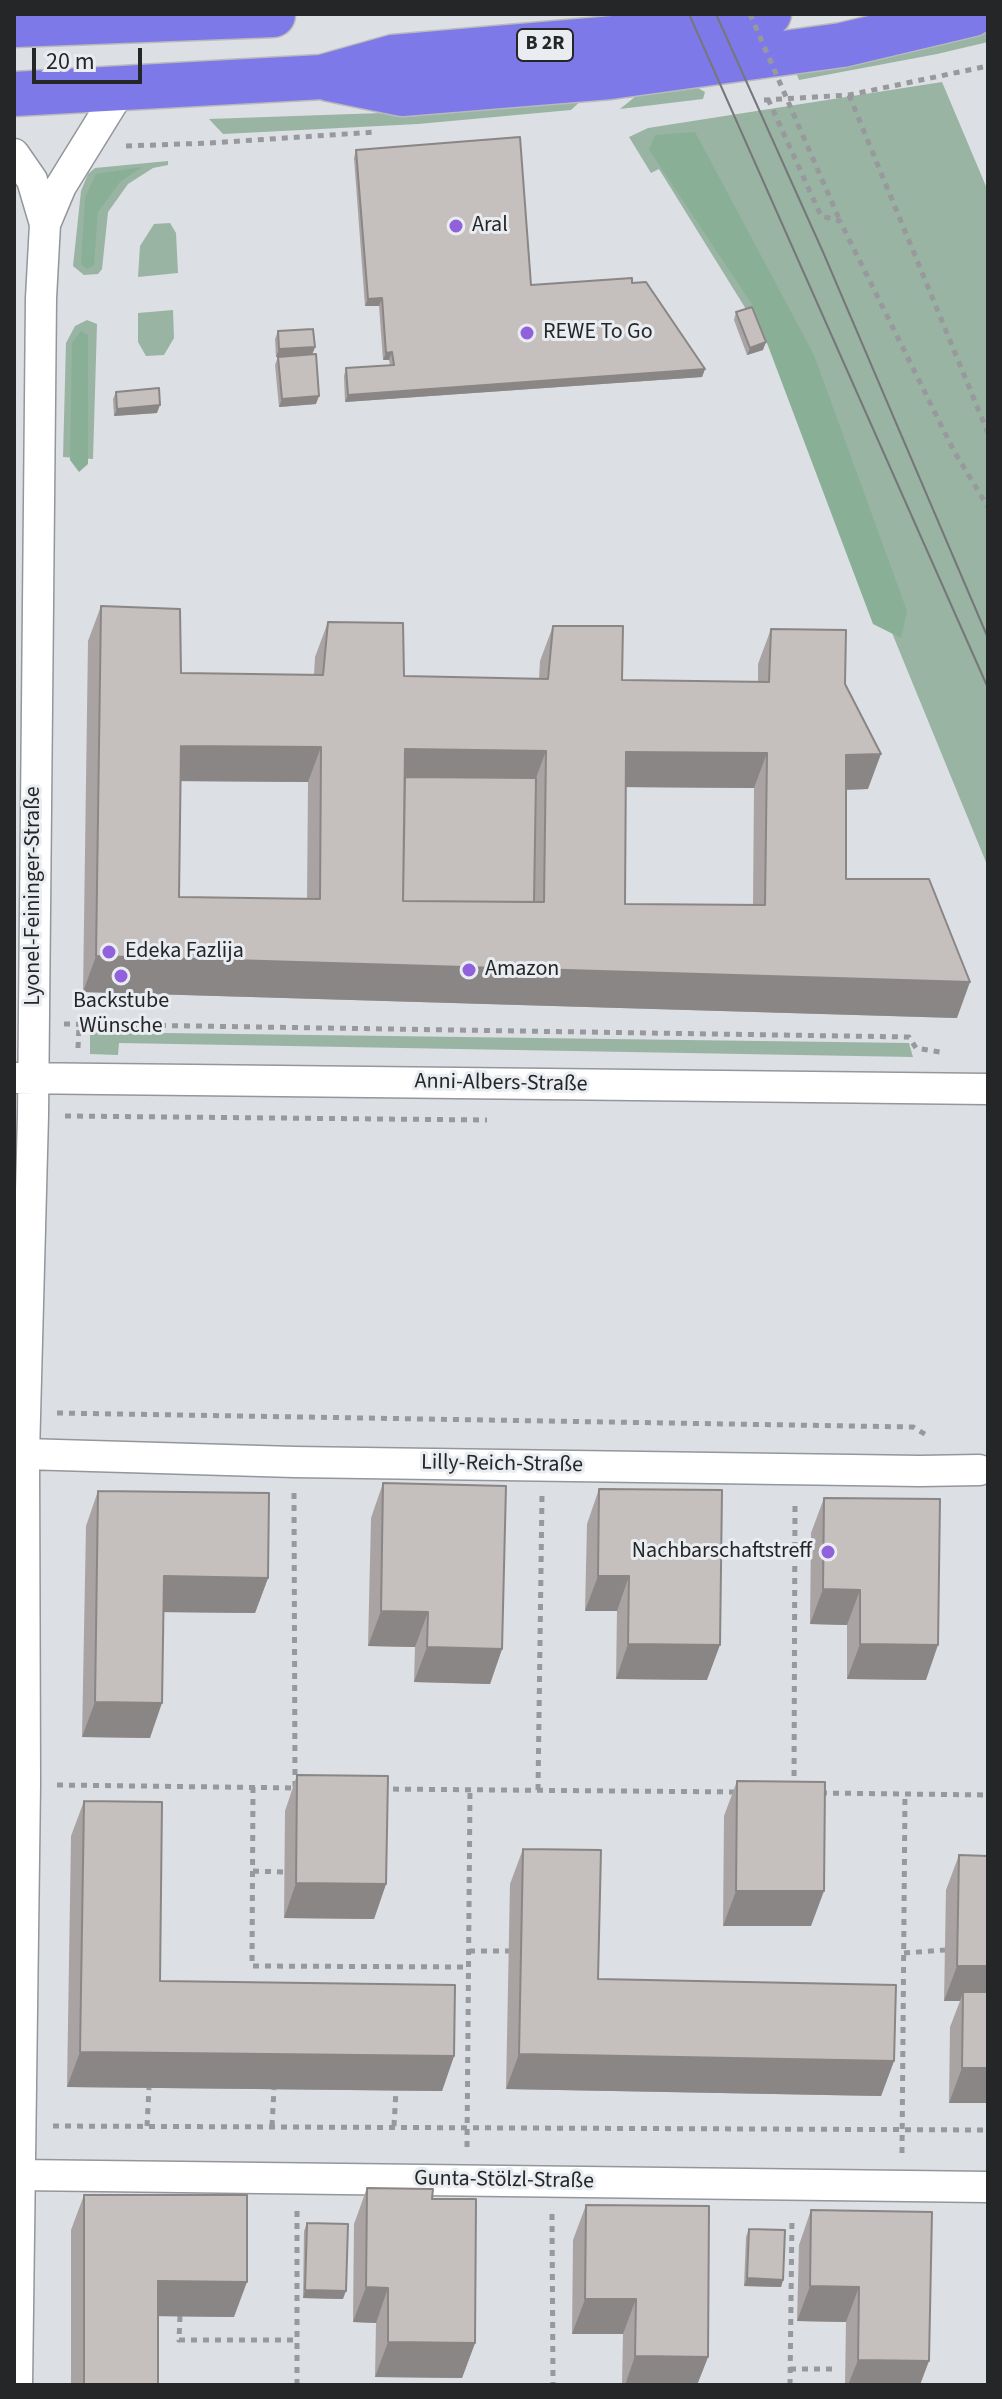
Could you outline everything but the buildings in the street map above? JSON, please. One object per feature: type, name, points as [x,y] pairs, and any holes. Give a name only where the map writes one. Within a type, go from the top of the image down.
[{"type":"highway","name":"B 2R","points":[[14,94],[322,77],[393,57],[638,36],[769,14]]},
{"type":"highway","points":[[322,77],[402,94],[610,77],[842,45],[973,14]]},
{"type":"highway","points":[[14,25],[273,15]]},
{"type":"street","name":"Lyonel-Feininger-Straße","points":[[17,2385],[25,1784],[24,1454],[33,1115],[24,1078],[34,1023],[28,298],[45,224],[61,186],[121,89]]},
{"type":"street","name":"Lyonel-Feininger-Straße","points":[[14,154],[32,180],[45,224]]},
{"type":"street","name":"Anni-Albers-Straße","points":[[24,1078],[988,1089]]},
{"type":"street","name":"Lilly-Reich-Straße","points":[[24,1454],[294,1462],[979,1470]]},
{"type":"street","name":"Gunta-Stölzl-Straße","points":[[19,2175],[988,2187]]},
{"type":"path","points":[[750,14],[840,221],[954,451],[988,507]]},
{"type":"path","points":[[849,95],[988,433]]},
{"type":"path","points":[[768,99],[821,216],[840,221]]},
{"type":"path","points":[[87,147],[326,135]]},
{"type":"path","points":[[34,1023],[909,1037],[916,1048]]},
{"type":"path","points":[[33,1115],[489,1120]]},
{"type":"path","points":[[26,1411],[84,1415],[913,1427],[979,1470]]},
{"type":"path","points":[[294,1462],[295,1788]]},
{"type":"path","points":[[538,1790],[542,1466]]},
{"type":"path","points":[[794,1793],[795,1469]]},
{"type":"path","points":[[25,1784],[311,1788]]},
{"type":"path","points":[[253,1787],[252,1966],[469,1967]]},
{"type":"path","points":[[375,1789],[749,1792]]},
{"type":"path","points":[[467,2180],[470,1790]]},
{"type":"path","points":[[810,1793],[988,1795]]},
{"type":"path","points":[[902,2186],[905,1794]]},
{"type":"path","points":[[252,1871],[284,1872]]},
{"type":"path","points":[[904,1953],[945,1950]]},
{"type":"path","points":[[469,1951],[509,1951]]},
{"type":"path","points":[[147,2126],[149,2088]]},
{"type":"path","points":[[272,2126],[274,2089]]},
{"type":"path","points":[[394,2126],[396,2090]]},
{"type":"path","points":[[20,2126],[988,2130]]},
{"type":"path","points":[[297,2178],[297,2385]]},
{"type":"path","points":[[552,2182],[553,2385]]},
{"type":"path","points":[[790,2385],[793,2185]]},
{"type":"path","points":[[180,2316],[179,2340],[297,2340]]},
{"type":"path","points":[[790,2369],[836,2369]]},
{"type":"green space","points":[[988,29],[988,42],[937,54],[799,80],[795,70]]},
{"type":"green space","points":[[942,82],[988,191],[988,867],[785,372],[659,169],[651,173],[629,137],[648,128]]},
{"type":"green space","points":[[698,88],[705,92],[703,99],[620,109],[636,96]]},
{"type":"green space","points":[[584,98],[571,110],[418,124],[223,134],[209,119],[410,112]]},
{"type":"green space","points":[[695,132],[814,355],[907,611],[901,638],[873,624],[753,306],[649,150],[655,135]]},
{"type":"green space","points":[[168,161],[168,165],[153,168],[128,184],[108,212],[102,269],[98,274],[84,275],[73,266],[81,191],[88,174],[95,168]]},
{"type":"green space","points":[[142,167],[120,182],[98,212],[94,265],[87,269],[81,264],[85,198],[96,174]]},
{"type":"green space","points":[[170,223],[176,233],[178,273],[138,277],[140,246],[154,224]]},
{"type":"green space","points":[[173,310],[174,338],[164,355],[146,356],[138,342],[138,313]]},
{"type":"green space","points":[[87,320],[97,324],[93,459],[63,457],[66,343],[75,326]]},
{"type":"green space","points":[[81,331],[88,335],[88,464],[79,472],[70,460],[72,343]]},
{"type":"green space","points":[[90,1032],[909,1043],[913,1057],[119,1043],[118,1055],[90,1054]]},
{"type":"tram line","points":[[689,14],[988,688]]},
{"type":"tram line","points":[[716,14],[823,252],[988,638]]},
{"type":"place","name":"Aral","points":[[456,226]]},
{"type":"place","name":"REWE To Go","points":[[527,333]]},
{"type":"place","name":"Edeka Fazlija","points":[[109,952]]},
{"type":"place","name":"Amazon","points":[[469,970]]},
{"type":"place","name":"Backstube Wünsche","points":[[121,976]]},
{"type":"place","name":"Nachbarschaftstreff","points":[[828,1552]]}]
